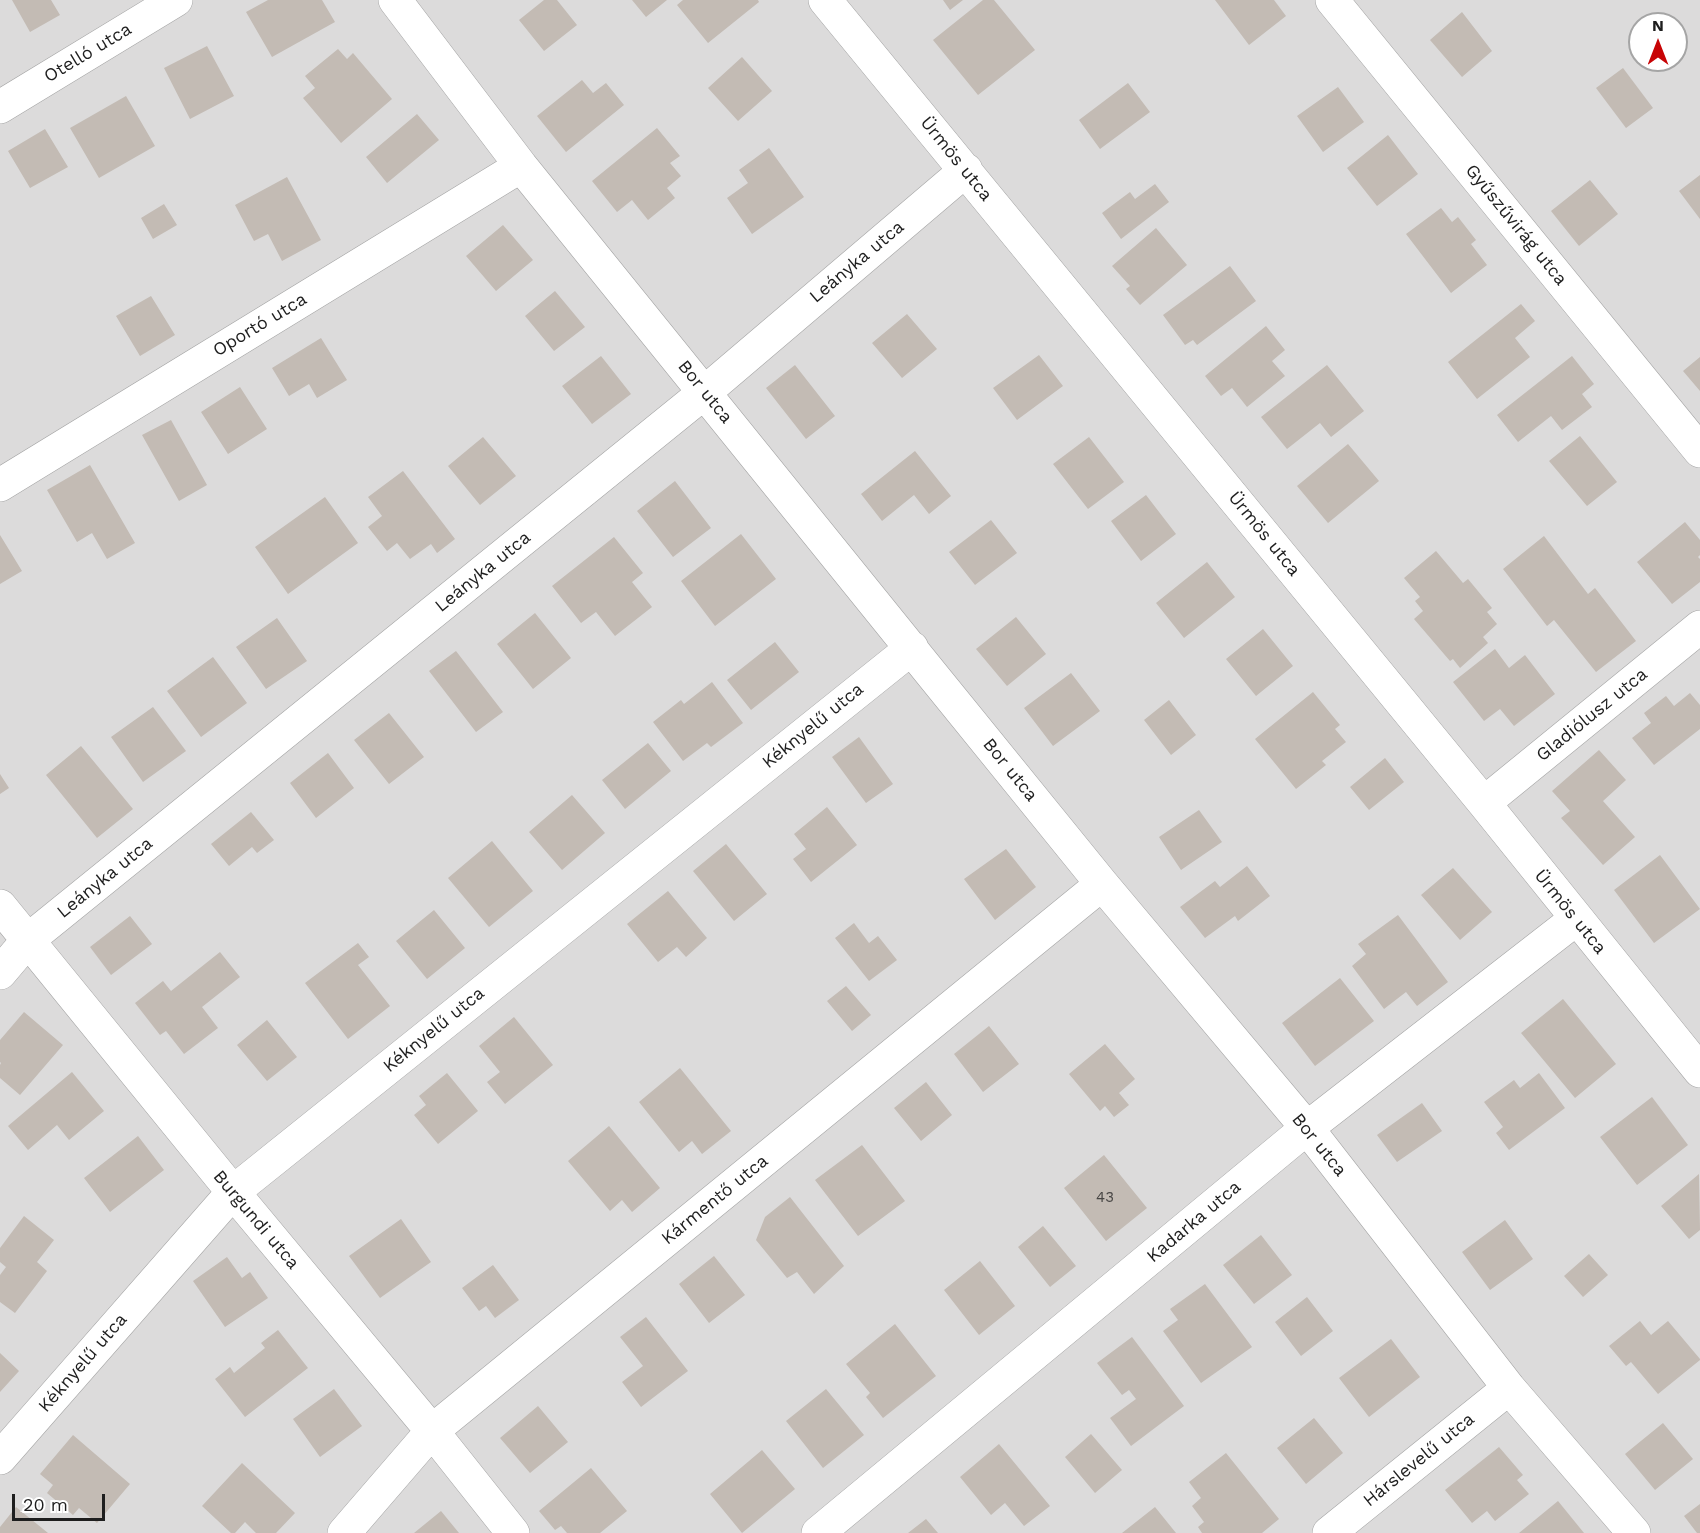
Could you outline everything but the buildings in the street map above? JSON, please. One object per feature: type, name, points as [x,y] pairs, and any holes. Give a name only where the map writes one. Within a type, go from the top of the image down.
[{"type":"street","name":"Otelló utca","points":[[0,106],[176,0]]},
{"type":"street","name":"Bor utca","points":[[395,0],[521,166],[1102,884],[1307,1128],[1509,1388],[1634,1533]]},
{"type":"street","name":"Ürmös utca","points":[[825,0],[1484,803],[1700,1071]]},
{"type":"street","name":"Gyűszűvirág utca","points":[[1332,0],[1700,451]]},
{"type":"street","name":"Oportó utca","points":[[0,484],[521,166]]},
{"type":"street","name":"Leányka utca","points":[[0,973],[28,940],[705,392],[966,170]]},
{"type":"street","name":"Gladiólusz utca","points":[[1484,803],[1700,627]]},
{"type":"street","name":"Kéknyelű utca","points":[[0,1458],[233,1192],[912,648]]},
{"type":"street","name":"Kármentő utca","points":[[344,1533],[432,1431],[1102,884]]},
{"type":"street","name":"Burgundi utca","points":[[0,906],[233,1192],[432,1431],[513,1533]]},
{"type":"street","name":"Kadarka utca","points":[[818,1533],[1307,1128],[1576,919]]},
{"type":"street","name":"Hárslevelű utca","points":[[1329,1533],[1509,1388]]},
{"type":"shaded area","points":[[0,0],[1700,0],[1700,1533],[0,1533]]}]
